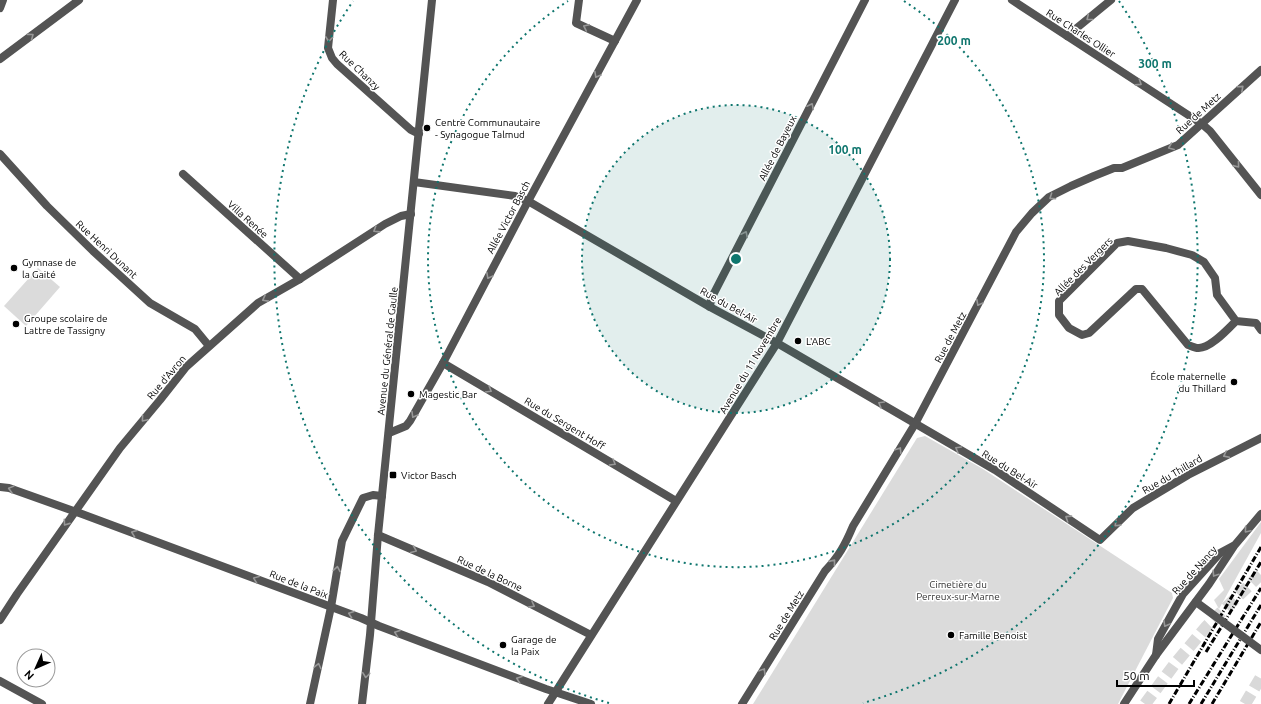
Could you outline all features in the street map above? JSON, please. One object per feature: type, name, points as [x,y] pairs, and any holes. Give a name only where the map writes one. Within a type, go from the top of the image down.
[{"type":"street","points":[[0,8],[3,0]]},
{"type":"street","points":[[0,59],[79,0]]},
{"type":"street","name":"Rue Chanzy","points":[[333,0],[328,48],[332,58],[411,130],[419,134]]},
{"type":"street","name":"Avenue du Général de Gaulle","points":[[362,704],[432,0]]},
{"type":"street","points":[[578,0],[576,23],[615,41]]},
{"type":"street","name":"Allée Victor Basch","points":[[389,433],[406,426],[410,421],[443,363],[528,201],[637,0]]},
{"type":"street","name":"Allée de Bayeux","points":[[710,306],[711,299],[865,0]]},
{"type":"street","name":"Avenue du 11 Novembre","points":[[548,704],[777,343],[955,0]]},
{"type":"street","name":"Rue Charles Ollier","points":[[1012,0],[1202,124],[1210,131],[1261,195]]},
{"type":"street","points":[[1067,36],[1111,0]]},
{"type":"street","name":"Rue de Metz","points":[[742,704],[825,571],[834,561],[849,538],[852,526],[915,424],[1014,235],[1032,213],[1049,197],[1071,186],[1114,168],[1122,168],[1178,145],[1261,70]]},
{"type":"street","name":"Rue Henri Dunant","points":[[0,154],[47,206],[150,303],[195,328],[209,346]]},
{"type":"street","name":"Villa Renée","points":[[183,174],[300,279]]},
{"type":"street","name":"Rue du Bel-Air","points":[[414,182],[514,196],[528,201],[777,343],[995,470],[1100,540]]},
{"type":"street","name":"Rue d'Avron","points":[[0,620],[120,448],[186,367],[258,303],[300,279],[385,224],[401,216],[411,214]]},
{"type":"street","name":"Allée des Vergers","points":[[1128,241],[1166,248],[1192,255],[1204,262],[1215,278],[1217,295],[1236,321],[1220,337],[1208,346],[1198,348],[1188,345],[1142,289],[1136,288],[1089,333],[1082,335],[1069,328],[1059,315],[1059,301],[1117,243],[1128,241]]},
{"type":"street","points":[[1236,321],[1256,323],[1261,330]]},
{"type":"street","name":"Rue du Sergent Hoff","points":[[443,363],[676,501]]},
{"type":"street","name":"Rue du Thillard","points":[[1100,540],[1133,508],[1188,475],[1261,438]]},
{"type":"street","name":"Rue de la Paix","points":[[0,487],[9,488],[75,511],[590,704]]},
{"type":"street","points":[[310,704],[331,607],[342,541],[363,498],[373,495],[382,496]]},
{"type":"street","name":"Rue de Nancy","points":[[1124,704],[1156,655],[1196,602],[1234,546],[1261,514]]},
{"type":"street","name":"Rue de la Borne","points":[[378,535],[488,582],[591,635]]},
{"type":"street","name":"Rue de Nancy","points":[[1156,655],[1158,639],[1183,594],[1220,553],[1234,546]]},
{"type":"street","points":[[1196,602],[1261,650]]},
{"type":"street","points":[[0,682],[42,704]]},
{"type":"green space","points":[[38,268],[60,287],[26,326],[4,306]]},
{"type":"green space","name":"Cimetière du Perreux-sur-Marne","points":[[925,436],[983,469],[1172,593],[1173,598],[1118,704],[753,704],[917,438]]},
{"type":"green space","points":[[1261,522],[1261,533],[1219,609],[1214,600],[1224,590],[1219,579]]},
{"type":"tunnel","points":[[1145,704],[1174,665],[1206,627],[1261,574]]},
{"type":"tunnel","points":[[1245,704],[1261,677]]},
{"type":"railway","points":[[1169,704],[1261,547]]},
{"type":"railway","points":[[1206,652],[1261,562]]},
{"type":"railway","points":[[1189,704],[1261,588]]},
{"type":"railway","points":[[1201,704],[1261,605]]},
{"type":"railway","points":[[1212,704],[1261,622]]},
{"type":"place","name":"Centre Communautaire - Synagogue Talmud","points":[[427,128]]},
{"type":"place","name":"Gymnase de la Gaité","points":[[14,268]]},
{"type":"place","name":"Groupe scolaire de Lattre de Tassigny","points":[[16,324]]},
{"type":"place","name":"L'ABC","points":[[798,341]]},
{"type":"place","name":"École maternelle du Thillard","points":[[1234,382]]},
{"type":"place","name":"Magestic Bar","points":[[411,394]]},
{"type":"place","name":"Victor Basch","points":[[393,475]]},
{"type":"place","name":"Famille Benoist","points":[[951,635]]},
{"type":"place","name":"Garage de la Paix","points":[[503,645]]}]
